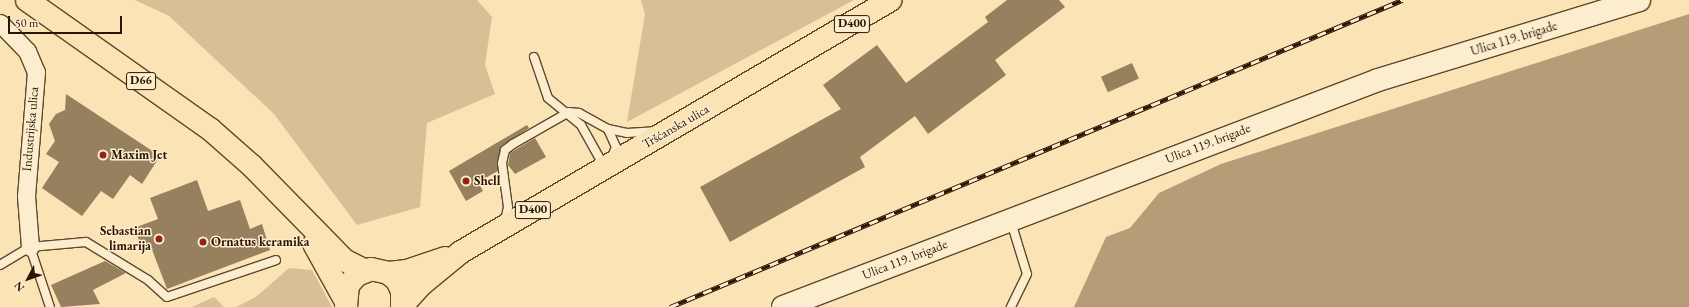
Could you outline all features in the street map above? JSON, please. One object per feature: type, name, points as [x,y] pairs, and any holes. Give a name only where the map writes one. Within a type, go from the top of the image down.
[{"type":"main road","name":"D66","points":[[27,0],[210,129],[252,166],[294,212],[344,260],[366,271],[388,273]]},
{"type":"main road","name":"Tršćanska ulica","points":[[461,252],[891,0]]},
{"type":"main road","name":"Ulica 119. brigade","points":[[784,307],[1010,219],[1378,80],[1639,0]]},
{"type":"main road","name":"D66","points":[[294,212],[332,271],[346,303]]},
{"type":"main road","name":"D400","points":[[388,273],[407,271],[461,252]]},
{"type":"main road","name":"D400","points":[[402,307],[422,284],[461,252]]},
{"type":"main road","name":"D66","points":[[346,303],[352,280],[366,271]]},
{"type":"main road","points":[[388,273],[402,291],[402,307]]},
{"type":"street","name":"Industrijska ulica","points":[[0,23],[27,51],[36,72],[26,196],[30,247]]},
{"type":"lane","points":[[534,58],[548,98],[569,112],[590,138],[605,168]]},
{"type":"lane","points":[[502,228],[508,207],[502,163],[505,150],[569,112],[589,116],[608,129],[627,133],[673,128]]},
{"type":"lane","points":[[605,168],[616,147],[608,129]]},
{"type":"lane","points":[[1010,219],[1027,274],[1011,307]]},
{"type":"lane","points":[[0,265],[30,247],[86,242],[148,280],[167,297],[276,260]]},
{"type":"lane","points":[[30,247],[50,307]]},
{"type":"shaded area","points":[[135,0],[477,0],[492,17],[485,65],[495,94],[427,123],[420,207],[357,225],[274,114],[169,16]]},
{"type":"shaded area","points":[[641,0],[854,0],[627,122],[645,14]]},
{"type":"shaded area","points":[[1689,14],[1689,307],[1074,307],[1106,237],[1130,228],[1159,193],[1221,164]]},
{"type":"shaded area","points":[[289,268],[312,270],[332,307],[236,307],[256,297]]},
{"type":"shaded area","points":[[214,297],[224,307],[192,307]]},
{"type":"building","points":[[1007,0],[1059,0],[1065,7],[995,60],[1006,75],[928,134],[915,116],[860,157],[865,167],[730,242],[700,187],[841,109],[823,85],[877,45],[906,83],[988,22],[985,17]]},
{"type":"building","points":[[1132,63],[1139,79],[1108,92],[1101,77]]},
{"type":"building","name":"Maxim Jet","points":[[66,94],[160,156],[142,184],[130,175],[113,199],[101,191],[82,216],[42,188],[59,162],[46,154],[55,141],[49,124],[56,114],[65,110]]},
{"type":"building","points":[[527,125],[529,128],[501,146],[498,171],[478,182],[483,191],[466,201],[449,171]]},
{"type":"building","points":[[535,138],[546,157],[515,174],[508,165],[510,153]]},
{"type":"building","points":[[197,180],[208,211],[240,200],[250,229],[262,224],[270,250],[167,289],[151,247],[143,250],[134,228],[158,219],[150,198]]},
{"type":"building","points":[[105,261],[126,273],[93,290],[100,304],[61,307],[51,285]]},
{"type":"railway","points":[[670,307],[1402,0]]},
{"type":"place","name":"Maxim Jet","points":[[103,155]]},
{"type":"place","name":"Shell","points":[[466,181]]},
{"type":"place","name":"Sebastian limarija","points":[[159,239]]},
{"type":"place","name":"Ornatus keramika","points":[[203,242]]}]
